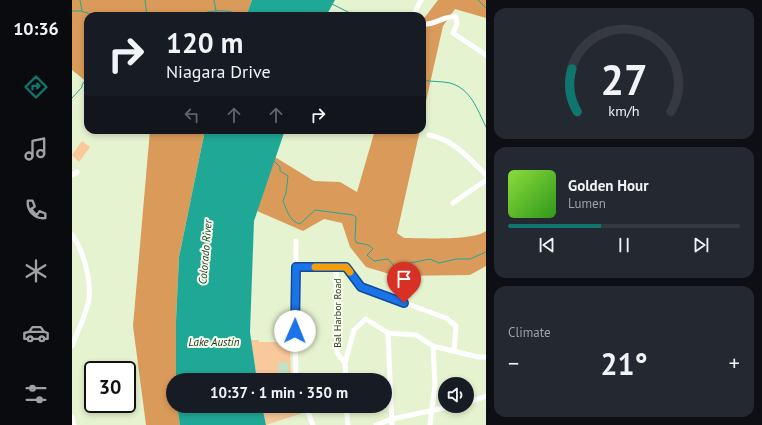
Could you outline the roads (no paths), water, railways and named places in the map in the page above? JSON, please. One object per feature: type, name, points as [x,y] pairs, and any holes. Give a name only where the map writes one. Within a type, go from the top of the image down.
[{"type":"street","points":[[415,12],[421,0]]},
{"type":"street","points":[[426,24],[431,25],[450,16],[456,17],[457,24],[453,33],[486,55]]},
{"type":"street","points":[[429,135],[440,137],[453,143],[486,174]]},
{"type":"street","points":[[72,175],[77,172]]},
{"type":"street","points":[[453,203],[486,180]]},
{"type":"street","points":[[72,235],[84,262],[89,282],[89,300],[72,346]]},
{"type":"street","points":[[296,241],[296,373]]},
{"type":"street","points":[[296,267],[346,267],[361,287],[446,318],[456,326],[454,350]]},
{"type":"street","name":"Bal Harbor Road","points":[[336,267],[337,353],[345,363],[346,373]]},
{"type":"street","points":[[345,363],[354,330],[366,319],[388,333],[416,335],[433,346],[486,358]]},
{"type":"street","points":[[388,333],[392,425]]},
{"type":"street","points":[[430,425],[435,385],[433,346]]},
{"type":"street","points":[[474,400],[486,396]]},
{"type":"street","points":[[376,425],[392,419],[438,409]]},
{"type":"street","points":[[309,413],[313,425]]},
{"type":"street","points":[[347,413],[348,425]]},
{"type":"street","points":[[72,417],[74,425]]},
{"type":"water","points":[[252,0],[335,0],[328,12],[248,12]]},
{"type":"water","name":"Lake Austin","points":[[204,134],[284,134],[254,221],[250,332],[256,373],[176,373],[176,321],[179,257]]},
{"type":"water","points":[[178,413],[263,413],[266,425],[180,425]]},
{"type":"waterway","points":[[80,0],[82,11]]},
{"type":"waterway","points":[[145,0],[146,12]]},
{"type":"waterway","points":[[214,0],[216,11]]},
{"type":"waterway","points":[[478,0],[486,8]]},
{"type":"waterway","points":[[332,4],[348,12]]},
{"type":"waterway","points":[[72,11],[84,12]]},
{"type":"waterway","points":[[206,12],[231,12]]},
{"type":"waterway","points":[[426,80],[450,83],[463,90],[472,100],[486,127]]},
{"type":"waterway","points":[[72,98],[82,87],[84,82]]},
{"type":"waterway","points":[[274,161],[280,167],[280,171],[288,176],[286,193],[283,201],[291,218],[296,223],[300,224],[315,210],[353,215],[356,217],[355,240],[357,243],[368,245],[373,249],[367,255],[374,261],[388,259],[394,266],[430,259],[439,263],[456,259],[470,259],[486,252]]},
{"type":"water label","name":"Colorado River","points":[[205,252]]}]
